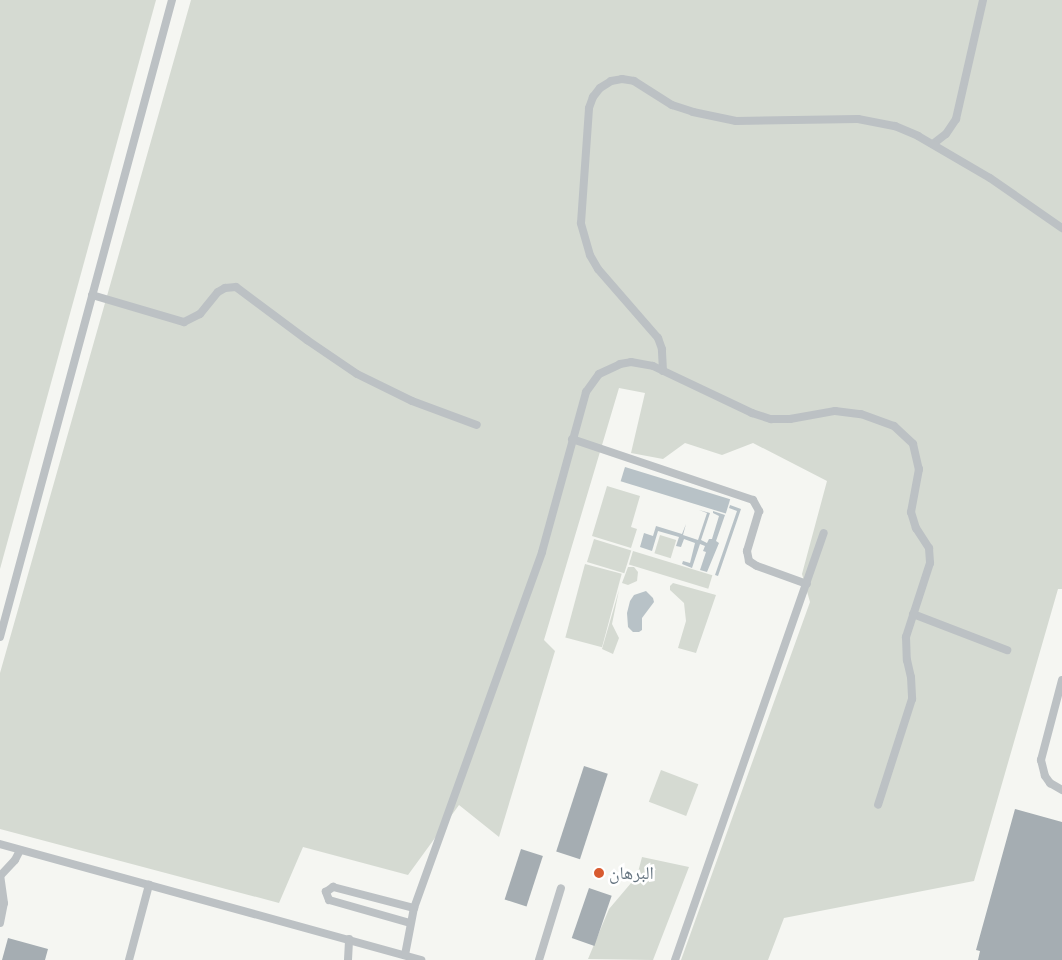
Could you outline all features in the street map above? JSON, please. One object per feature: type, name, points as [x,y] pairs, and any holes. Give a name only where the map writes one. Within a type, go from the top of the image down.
[{"type":"lane","points":[[0,637],[172,0]]},
{"type":"lane","points":[[933,144],[946,134],[956,119],[983,0]]},
{"type":"lane","points":[[663,370],[662,349],[658,338],[598,269],[584,239],[581,207],[589,108],[593,97],[600,88],[611,82],[622,79],[634,81],[672,105],[693,112],[736,121],[858,119],[883,122],[907,130],[933,144],[1015,194],[1062,228]]},
{"type":"lane","points":[[92,295],[184,322],[200,314],[218,292],[225,288],[236,287],[313,345],[357,374],[412,401],[477,424]]},
{"type":"lane","points":[[405,955],[414,908],[533,580],[586,392],[599,374],[614,366],[631,362],[642,363],[663,370],[762,416],[790,420],[821,412],[848,412],[874,418],[901,431],[912,444],[918,461],[918,477],[910,512],[916,528],[926,540],[930,556],[929,570],[906,637],[913,688],[912,699],[878,804]]},
{"type":"lane","points":[[572,439],[750,498],[756,503],[759,511],[747,551],[749,561],[757,566],[806,584]]},
{"type":"lane","points":[[675,960],[824,533]]},
{"type":"lane","points":[[913,614],[1007,650]]},
{"type":"lane","points":[[1062,680],[1041,760],[1045,776],[1062,790]]},
{"type":"lane","points":[[0,844],[421,960]]},
{"type":"lane","points":[[0,923],[4,903],[0,876],[15,860],[20,850]]},
{"type":"lane","points":[[129,960],[150,885]]},
{"type":"lane","points":[[410,923],[329,900],[326,892],[333,887],[414,908]]},
{"type":"lane","points":[[539,960],[561,888]]},
{"type":"lane","points":[[348,960],[349,940]]},
{"type":"shaded area","points":[[0,0],[156,0],[0,569]]},
{"type":"shaded area","points":[[191,0],[1062,0],[1062,589],[1058,589],[974,881],[784,918],[768,960],[681,960],[810,602],[802,574],[827,481],[753,443],[722,455],[685,443],[663,459],[631,453],[645,393],[619,388],[544,640],[555,651],[499,837],[459,805],[408,875],[303,847],[279,903],[0,829],[0,673]]},
{"type":"shaded area","points":[[625,467],[730,499],[726,514],[621,481]]},
{"type":"shaded area","points":[[607,486],[640,496],[631,527],[637,529],[631,548],[592,536]]},
{"type":"shaded area","points":[[730,505],[741,509],[718,576],[715,575],[737,511],[729,508]]},
{"type":"shaded area","points":[[699,510],[710,513],[701,540],[707,543],[709,539],[712,539],[719,516],[713,513],[713,511],[725,515],[716,541],[719,543],[707,572],[700,570],[706,552],[703,551],[705,546],[700,544],[692,568],[682,564],[683,561],[690,563],[695,543],[684,539],[681,547],[676,546],[679,537],[658,531],[652,551],[640,547],[644,533],[653,536],[656,526],[682,534],[686,524],[683,535],[698,540],[707,513]]},
{"type":"shaded area","points":[[660,535],[676,540],[671,558],[654,553]]},
{"type":"shaded area","points":[[594,539],[631,550],[624,573],[587,562]]},
{"type":"shaded area","points":[[633,551],[712,575],[708,589],[629,564]]},
{"type":"shaded area","points":[[585,564],[622,574],[602,647],[565,637]]},
{"type":"shaded area","points":[[628,567],[634,567],[638,572],[637,581],[628,585],[622,583]]},
{"type":"shaded area","points":[[673,583],[716,595],[696,653],[678,648],[686,621],[684,603],[670,590],[670,586]]},
{"type":"shaded area","points":[[619,590],[612,624],[619,638],[613,654],[602,649]]},
{"type":"shaded area","points":[[646,591],[653,598],[654,602],[642,618],[642,630],[633,632],[628,627],[627,613],[630,601],[634,595]]},
{"type":"shaded area","points":[[661,770],[698,784],[686,816],[649,802]]},
{"type":"shaded area","points":[[642,857],[689,867],[653,960],[588,959],[609,909],[637,876]]},
{"type":"building","points":[[584,766],[608,774],[580,859],[556,852]]},
{"type":"building","points":[[1015,809],[1062,822],[1062,960],[978,960],[980,951],[976,950]]},
{"type":"building","points":[[521,849],[543,856],[526,907],[505,899]]},
{"type":"building","points":[[589,888],[612,896],[594,946],[572,938]]},
{"type":"building","points":[[8,938],[48,949],[45,960],[2,960]]},
{"type":"place","name":"البرهان","points":[[599,873]]}]
